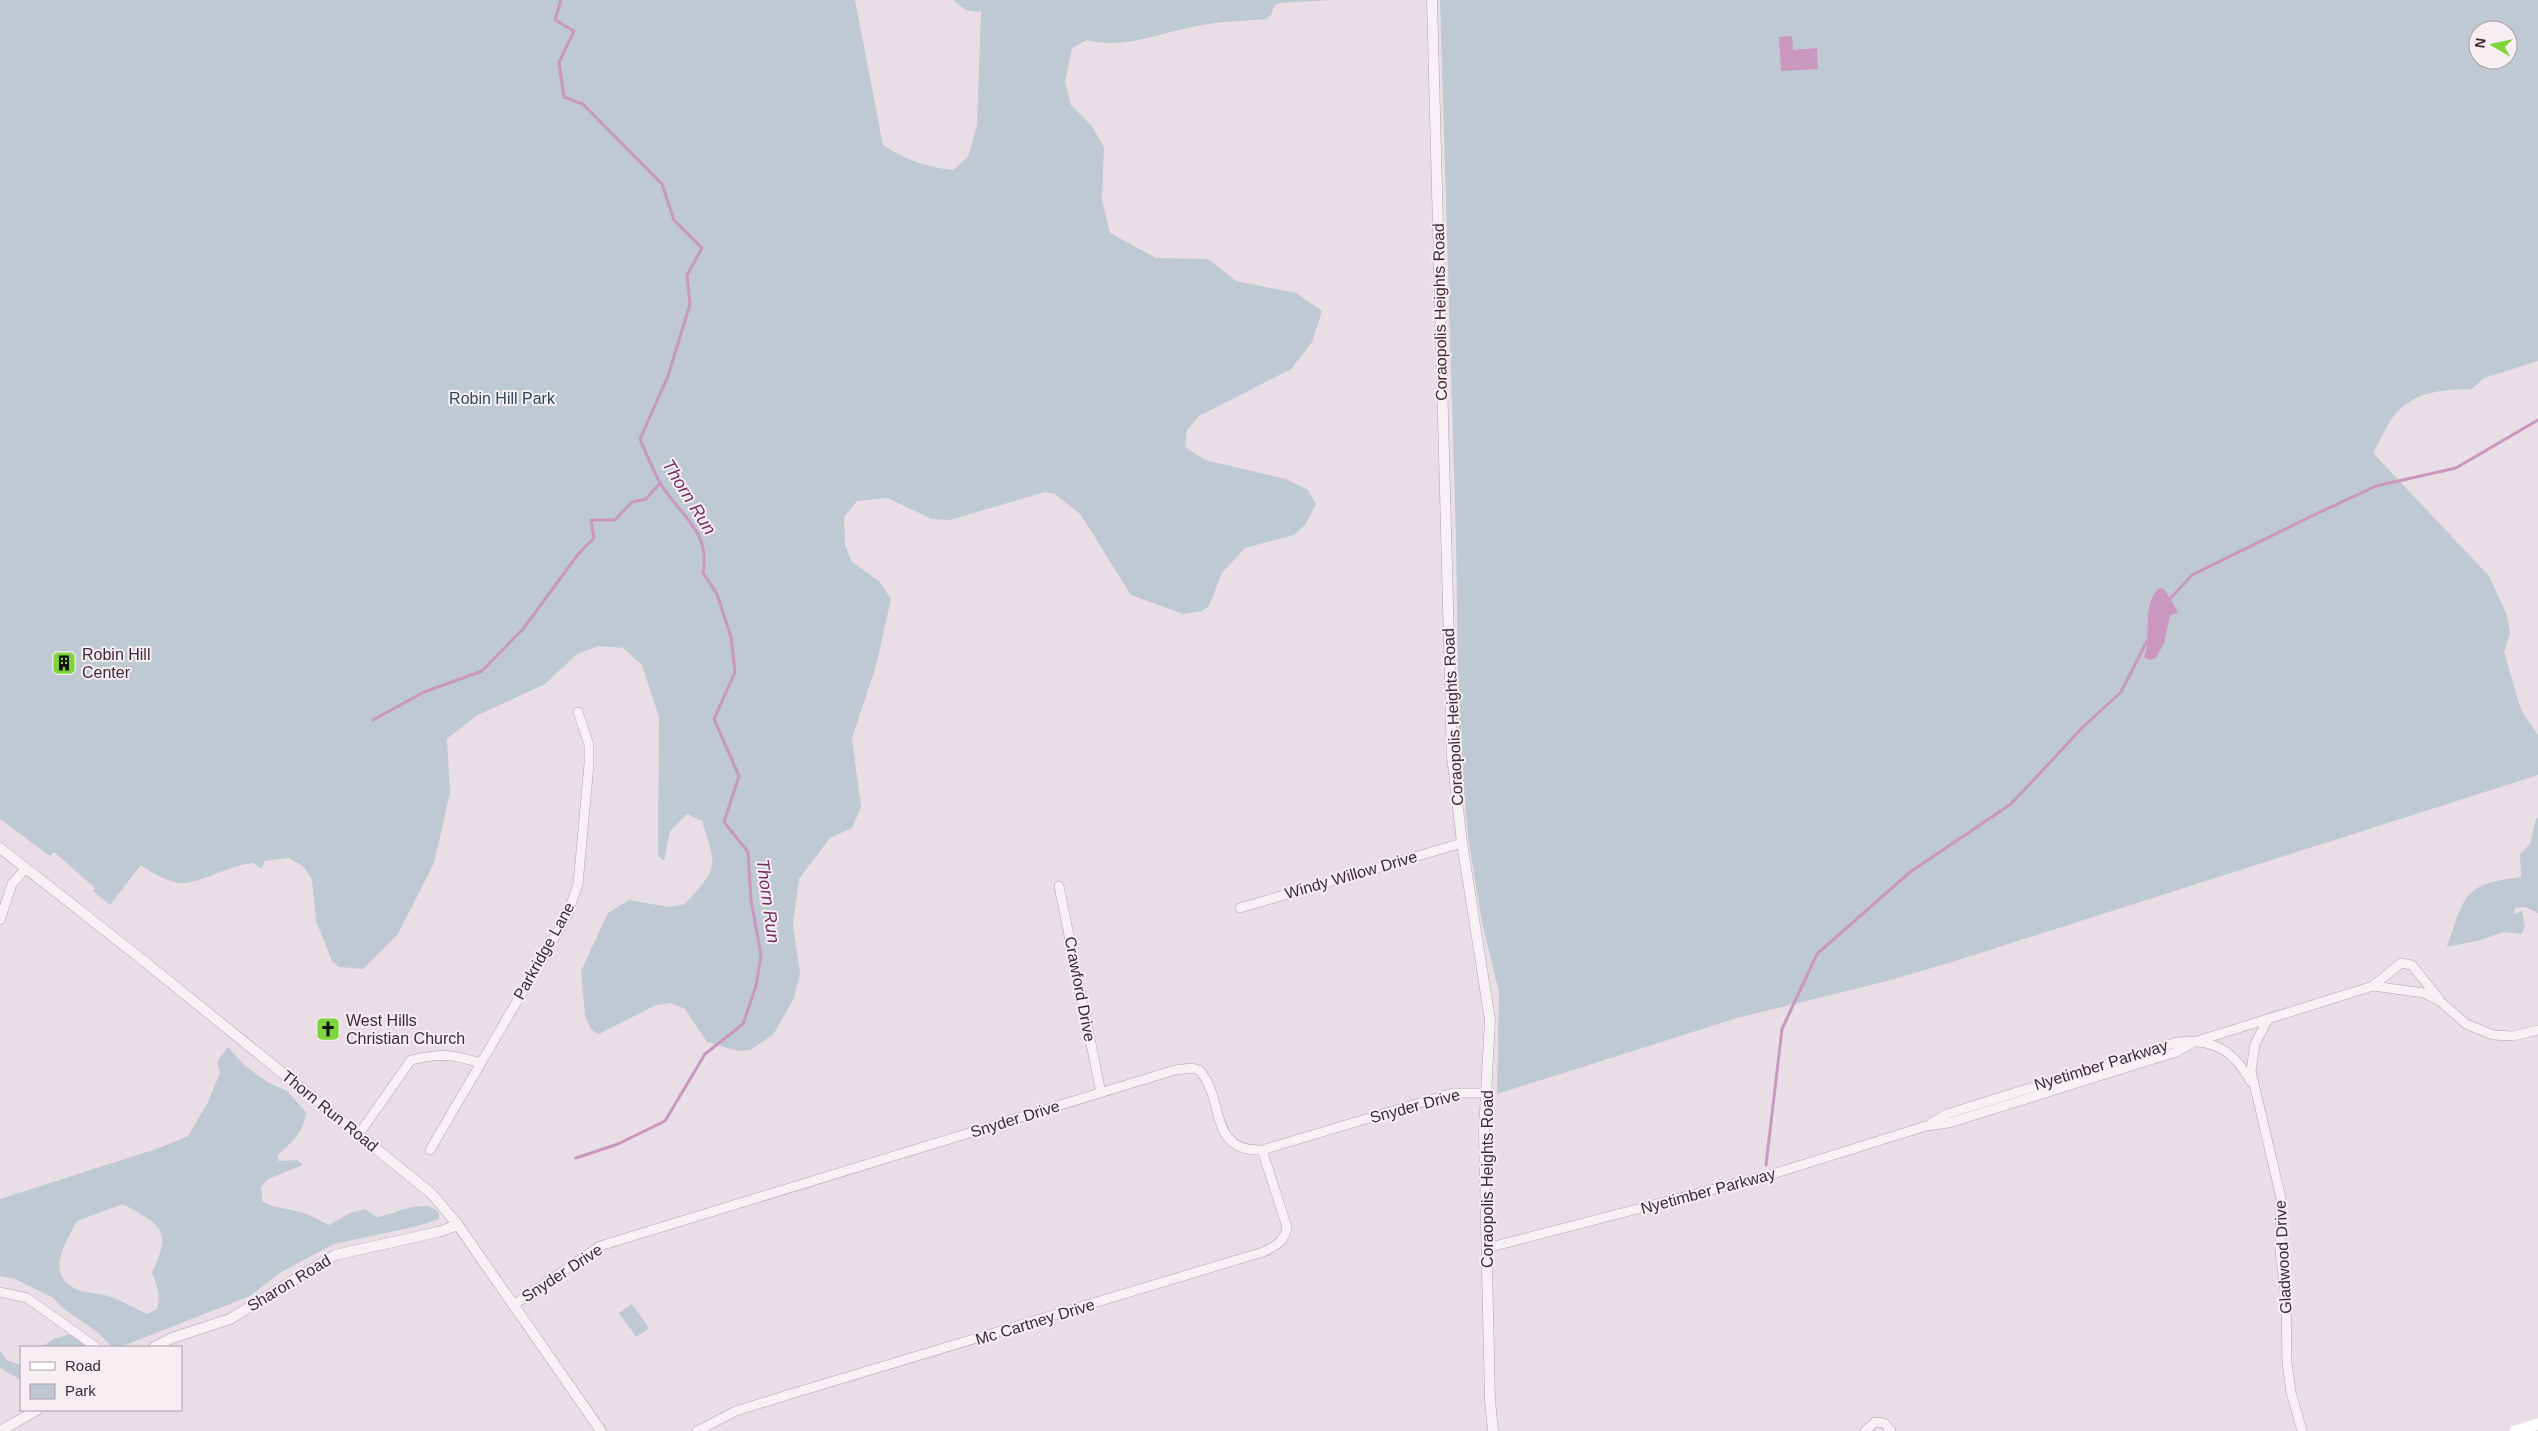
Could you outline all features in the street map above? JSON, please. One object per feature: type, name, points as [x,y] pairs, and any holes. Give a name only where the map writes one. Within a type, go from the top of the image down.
[{"type":"main road","points":[[2515,1431],[2538,1424]]},
{"type":"street","name":"Coraopolis Heights Road","points":[[1432,0],[1452,756],[1462,843],[1490,1020],[1484,1131],[1490,1401],[1493,1431]]},
{"type":"street","name":"Parkridge Lane","points":[[430,1150],[566,916],[578,884],[589,745],[578,712]]},
{"type":"street","name":"Windy Willow Drive","points":[[1240,908],[1462,843]]},
{"type":"street","name":"Thorn Run Road","points":[[0,848],[432,1194],[458,1225],[515,1304],[601,1431]]},
{"type":"street","points":[[0,920],[8,891],[26,868]]},
{"type":"street","name":"Crawford Drive","points":[[1059,886],[1101,1092]]},
{"type":"street","points":[[2372,986],[2401,963],[2412,965],[2440,1001],[2466,1024],[2484,1032],[2513,1036],[2538,1030]]},
{"type":"street","points":[[2372,986],[2424,994],[2440,1001]]},
{"type":"street","name":"Nyetimber Parkway","points":[[1487,1248],[1776,1173],[1926,1126],[1947,1114],[2172,1043],[2194,1042],[2372,986]]},
{"type":"street","name":"Gladwood Drive","points":[[2268,1019],[2255,1044],[2251,1071],[2252,1084],[2281,1198],[2279,1242],[2286,1299],[2287,1363],[2291,1392],[2302,1431]]},
{"type":"street","name":"Gladwood Drive","points":[[2194,1042],[2207,1043],[2228,1051],[2240,1064],[2252,1084]]},
{"type":"street","points":[[359,1134],[411,1060],[430,1055],[453,1055],[480,1063]]},
{"type":"street","name":"Snyder Drive","points":[[515,1304],[600,1246],[1176,1070],[1192,1068],[1199,1070],[1208,1084],[1221,1126],[1229,1140],[1241,1148],[1262,1150],[1439,1096],[1459,1092],[1485,1093]]},
{"type":"street","name":"Mc Cartney Drive","points":[[697,1431],[736,1412],[794,1393],[1263,1252],[1279,1243],[1285,1236],[1287,1227],[1262,1150]]},
{"type":"street","name":"Sharon Road","points":[[156,1346],[172,1338],[230,1319],[335,1255],[438,1232],[458,1225]]},
{"type":"street","points":[[0,1292],[26,1298],[95,1346]]},
{"type":"street","points":[[0,1431],[35,1411]]},
{"type":"street","points":[[1865,1431],[1874,1422],[1884,1423],[1891,1431]]},
{"type":"green space","name":"Robin Hill Park","points":[[0,0],[855,0],[883,145],[916,162],[953,170],[968,157],[977,125],[981,11],[966,10],[954,0],[1332,0],[1281,3],[1275,5],[1271,15],[1266,19],[1208,24],[1132,41],[1101,43],[1087,40],[1072,48],[1065,82],[1071,105],[1092,126],[1104,147],[1102,200],[1110,233],[1156,258],[1208,259],[1236,281],[1296,293],[1322,311],[1312,342],[1291,369],[1199,416],[1187,430],[1185,447],[1205,460],[1286,479],[1308,490],[1316,504],[1305,525],[1294,535],[1245,548],[1222,573],[1209,606],[1202,611],[1183,614],[1131,595],[1081,515],[1055,494],[1045,492],[950,520],[932,519],[887,498],[857,501],[844,517],[845,545],[852,562],[879,581],[891,599],[876,666],[852,738],[861,807],[852,828],[830,838],[799,879],[793,924],[800,973],[794,998],[773,1035],[750,1050],[738,1051],[707,1042],[685,1009],[671,1003],[656,1005],[599,1034],[591,1030],[585,1016],[581,971],[608,913],[629,900],[669,907],[685,904],[704,882],[712,866],[710,849],[702,821],[687,814],[670,831],[664,861],[658,856],[659,717],[642,665],[623,648],[599,646],[577,654],[545,684],[476,716],[447,739],[450,793],[434,863],[398,934],[363,969],[339,967],[332,961],[316,921],[312,880],[303,866],[289,858],[264,861],[262,869],[253,863],[185,883],[168,880],[141,865],[110,905],[93,891],[95,888],[54,852],[50,856],[0,819]]},
{"type":"green space","points":[[1440,0],[2538,0],[2538,361],[2484,378],[2472,389],[2433,392],[2415,398],[2395,414],[2373,453],[2489,576],[2507,615],[2510,633],[2504,652],[2521,710],[2538,735],[2538,775],[1952,962],[1887,981],[1737,1018],[1497,1094],[1499,992],[1482,922],[1469,843],[1459,742],[1456,538]]},
{"type":"green space","points":[[2536,818],[2538,818],[2538,913],[2525,907],[2515,908],[2514,914],[2522,911],[2525,926],[2522,934],[2503,932],[2481,940],[2447,947],[2463,904],[2476,889],[2502,880],[2521,877],[2520,854],[2530,844]]},
{"type":"green space","points":[[228,1047],[244,1065],[267,1082],[287,1091],[306,1112],[300,1131],[278,1155],[278,1161],[297,1160],[303,1165],[268,1179],[261,1187],[262,1201],[266,1204],[299,1211],[329,1225],[350,1213],[365,1209],[376,1217],[417,1206],[433,1208],[439,1213],[439,1219],[418,1226],[334,1244],[281,1272],[250,1296],[123,1346],[111,1346],[96,1331],[64,1309],[52,1297],[15,1279],[0,1276],[0,1199],[156,1149],[188,1136],[207,1104],[220,1073],[217,1062]],"holes":[[[123,1204],[154,1223],[162,1237],[162,1246],[152,1273],[158,1290],[157,1309],[147,1314],[113,1298],[74,1288],[65,1281],[59,1265],[60,1256],[77,1221]]]},
{"type":"green space","points":[[632,1304],[649,1328],[636,1337],[619,1313]]},
{"type":"green space","points":[[70,1334],[90,1346],[43,1346],[54,1339]]},
{"type":"green space","points":[[0,1350],[8,1360],[20,1364],[20,1379],[0,1368]]},
{"type":"shaded area","points":[[1792,36],[1793,50],[1817,48],[1818,69],[1781,71],[1779,37]]},
{"type":"shaded area","points":[[2159,588],[2164,589],[2178,612],[2170,616],[2164,643],[2156,658],[2149,660],[2144,657],[2148,613],[2153,596]]},
{"type":"waterway","name":"Thorn Run","points":[[561,0],[555,20],[574,31],[559,62],[564,97],[583,104],[662,184],[674,220],[702,248],[687,275],[690,304],[668,376],[640,439],[659,481],[698,534],[704,558],[703,573],[717,594],[731,637],[735,672],[714,719],[739,776],[724,822],[748,852],[751,900],[761,955],[756,986],[743,1024],[705,1054],[665,1121],[618,1144],[576,1158]]},
{"type":"waterway","points":[[2169,600],[2192,575],[2316,514],[2376,486],[2456,468],[2538,420]]},
{"type":"waterway","points":[[373,720],[424,692],[482,671],[523,629],[579,553],[594,538],[591,520],[615,520],[632,502],[646,499],[660,483]]},
{"type":"waterway","points":[[1766,1165],[1782,1029],[1817,954],[1910,872],[2011,804],[2082,728],[2121,692],[2147,641]]},
{"type":"place","name":"Robin Hill Center","points":[[64,663]]},
{"type":"place","name":"West Hills Christian Church","points":[[328,1029]]}]
